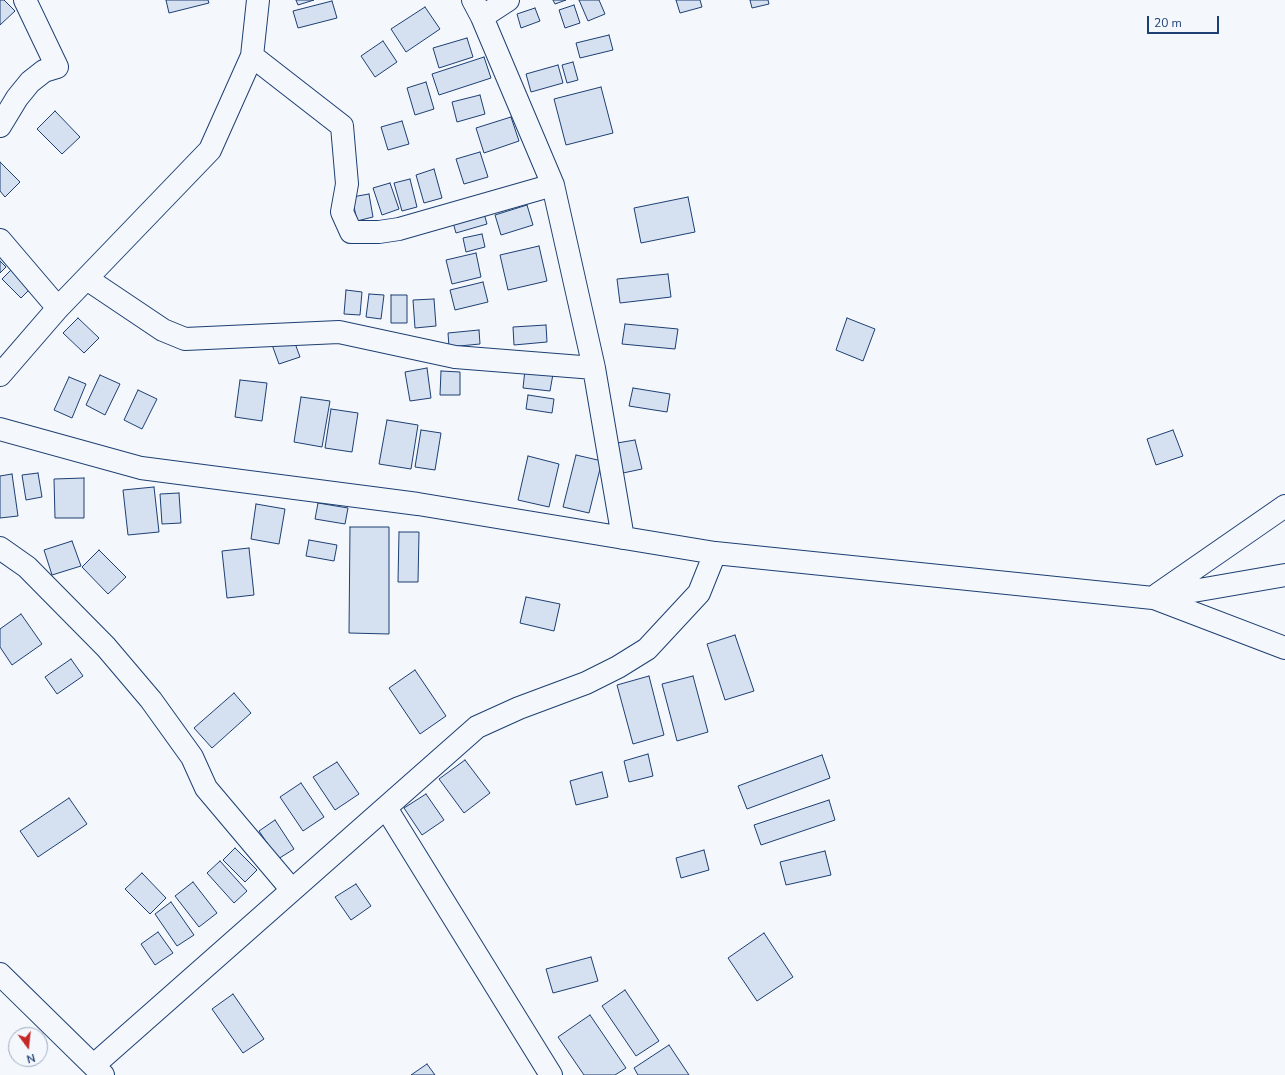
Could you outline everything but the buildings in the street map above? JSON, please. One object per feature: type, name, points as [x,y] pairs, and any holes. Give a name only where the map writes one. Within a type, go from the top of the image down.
[{"type":"street","points":[[0,126],[17,98],[30,82],[44,72],[57,67],[25,0]]},
{"type":"street","points":[[0,376],[58,308],[210,150],[252,56],[258,0]]},
{"type":"street","points":[[508,0],[478,9],[553,185],[594,368],[624,538]]},
{"type":"street","points":[[252,56],[342,126],[347,184],[342,212],[351,232],[379,232],[399,229],[553,185]]},
{"type":"street","points":[[0,240],[58,308]]},
{"type":"street","points":[[87,278],[163,330],[185,339],[339,332],[455,357],[594,368]]},
{"type":"street","points":[[0,429],[141,468],[418,504],[715,553],[1153,598],[1285,648]]},
{"type":"street","points":[[1153,598],[1285,506]]},
{"type":"street","points":[[0,548],[27,567],[106,647],[152,700],[192,757],[206,788],[292,890]]},
{"type":"street","points":[[0,974],[99,1070],[292,890],[477,727],[519,708],[586,683],[618,667],[647,649],[699,593],[715,553]]},
{"type":"street","points":[[1153,598],[1285,575]]},
{"type":"street","points":[[386,808],[551,1075]]}]
